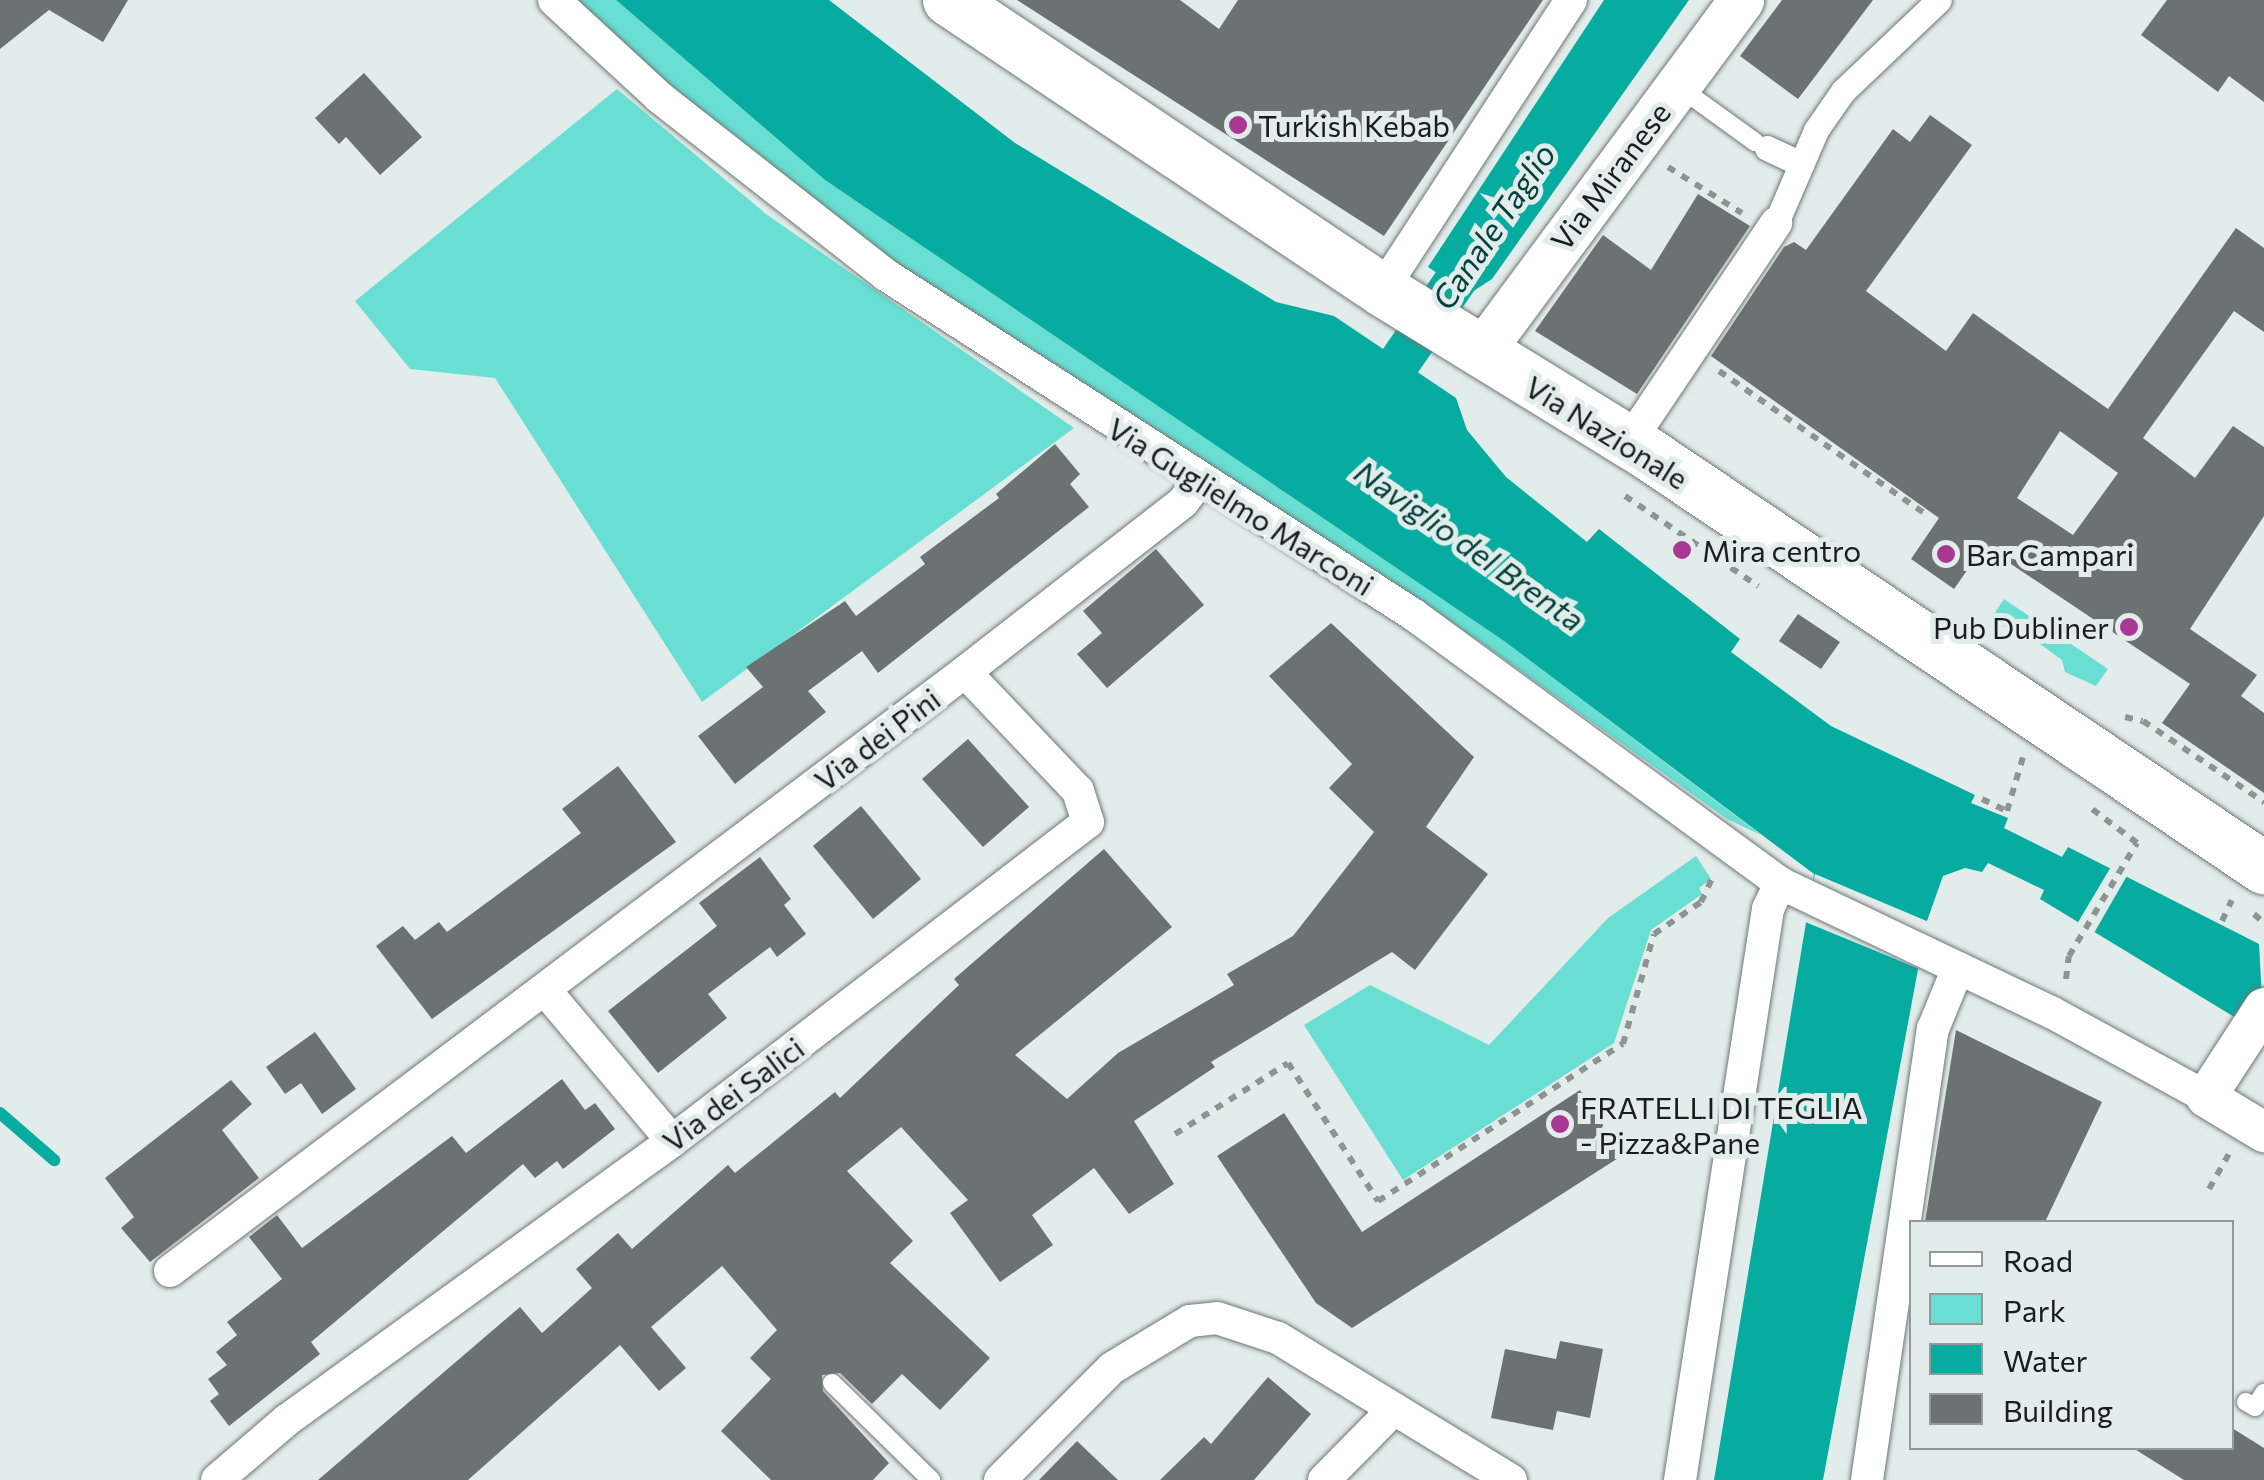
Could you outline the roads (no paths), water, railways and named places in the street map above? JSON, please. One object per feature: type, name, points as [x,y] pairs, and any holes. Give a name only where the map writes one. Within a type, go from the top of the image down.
[{"type":"main road","name":"Via Nazionale","points":[[949,0],[1386,293],[1629,442],[2248,883]]},
{"type":"main road","name":"Via Miranese","points":[[1470,347],[1678,87],[1740,0]]},
{"type":"street","name":"Via Guglielmo Marconi","points":[[554,0],[659,97],[871,264],[1533,697],[1792,891],[1925,950],[2206,1097]]},
{"type":"street","points":[[1386,293],[1571,0]]},
{"type":"street","points":[[1629,442],[1694,353],[1774,228],[1801,164],[1843,91],[1939,0]]},
{"type":"street","points":[[1762,145],[1801,164]]},
{"type":"street","name":"Via dei Pini","points":[[170,1271],[965,672],[1183,502],[1200,480]]},
{"type":"street","name":"Via dei Salici","points":[[217,1480],[287,1420],[672,1141],[1088,822],[1078,790],[965,672]]},
{"type":"street","points":[[1680,1480],[1768,910],[1792,891]]},
{"type":"street","points":[[1867,1480],[1933,1028],[1958,968]]},
{"type":"street","points":[[546,990],[672,1141]]},
{"type":"street","points":[[2264,1008],[2206,1097],[2264,1132]]},
{"type":"street","points":[[1000,1480],[1112,1368],[1190,1321],[1218,1318],[1278,1338],[1511,1480]]},
{"type":"street","points":[[1324,1480],[1394,1410]]},
{"type":"lane","points":[[1678,87],[1762,145]]},
{"type":"lane","points":[[832,1383],[931,1480]]},
{"type":"lane","points":[[2246,1402],[2255,1406],[2264,1393]]},
{"type":"water","name":"Naviglio del Brenta","points":[[616,0],[829,0],[1015,143],[1276,302],[1334,316],[1456,398],[1467,430],[1506,477],[1587,542],[1599,529],[1740,639],[1731,652],[1831,726],[1975,795],[1971,803],[2008,818],[2004,828],[2062,857],[2068,847],[2259,944],[2264,1035],[2040,899],[2044,890],[1988,863],[1982,872],[1965,868],[1943,876],[1927,921],[1823,1480],[1714,1480],[1814,874],[1504,641],[825,180]]},
{"type":"water","points":[[1604,0],[1689,0],[1492,279],[1469,294],[1428,267]]},
{"type":"waterway","name":"Canale Taglio","points":[[1368,408],[1487,235]]},
{"type":"waterway","points":[[0,1113],[54,1160]]},
{"type":"place","name":"Turkish Kebab","points":[[1238,125]]},
{"type":"place","name":"Mira centro","points":[[1682,550]]},
{"type":"place","name":"Bar Campari","points":[[1946,554]]},
{"type":"place","name":"Pub Dubliner","points":[[2129,627]]},
{"type":"place","name":"FRATELLI DI TEGLIA - Pizza&Pane","points":[[1560,1124]]}]
